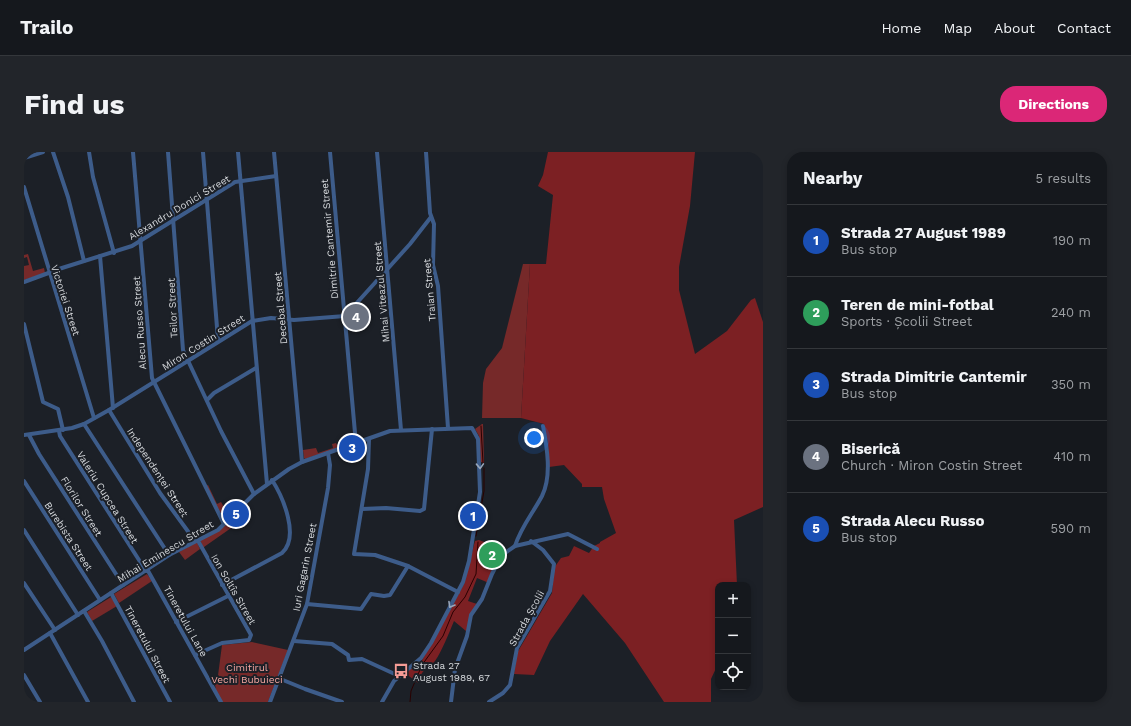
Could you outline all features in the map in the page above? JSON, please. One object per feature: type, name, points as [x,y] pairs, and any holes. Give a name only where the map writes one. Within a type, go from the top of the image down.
[{"type":"street","points":[[24,158],[43,152]]},
{"type":"street","points":[[53,152],[68,198],[84,261]]},
{"type":"street","points":[[89,152],[93,178],[114,253]]},
{"type":"street","name":"Alecu Russo Street","points":[[133,152],[150,372],[153,383],[224,524]]},
{"type":"street","name":"Teilor Street","points":[[168,152],[183,350],[221,431],[254,494]]},
{"type":"street","points":[[203,152],[208,198],[218,340]]},
{"type":"street","points":[[238,152],[267,484]]},
{"type":"street","name":"Decebal Street","points":[[274,152],[302,462]]},
{"type":"street","name":"Dimitrie Cantemir Street","points":[[330,152],[345,316],[351,409],[356,444]]},
{"type":"street","name":"Mihai Viteazul Street","points":[[377,152],[400,430]]},
{"type":"street","name":"Traian Street","points":[[426,152],[431,217],[434,224],[433,265],[438,286],[448,428]]},
{"type":"street","name":"Alexandru Donici Street","points":[[24,282],[84,261],[114,253],[140,241],[230,184],[240,181],[276,176]]},
{"type":"street","name":"Victoriei Street","points":[[24,187],[94,418]]},
{"type":"street","points":[[345,316],[431,217]]},
{"type":"street","name":"Independenței Street","points":[[100,256],[111,409],[160,493],[196,540]]},
{"type":"street","name":"Miron Costin Street","points":[[24,435],[61,430],[84,424],[153,383],[218,340],[252,321],[271,318],[336,318],[345,316]]},
{"type":"street","name":"Valeriu Cupcea Street","points":[[24,324],[43,402],[58,409],[61,430],[60,436],[146,570]]},
{"type":"street","points":[[207,400],[214,393],[256,368]]},
{"type":"street","points":[[84,424],[169,555]]},
{"type":"street","points":[[515,546],[521,530],[542,496],[545,487],[547,477],[547,444],[543,426]]},
{"type":"street","name":"Mihai Eminescu Street","points":[[24,650],[169,555],[214,532],[254,494],[272,480],[302,462],[390,431],[472,428],[478,439],[480,492],[469,561],[458,592]]},
{"type":"street","points":[[362,509],[423,510],[426,505],[432,429]]},
{"type":"street","name":"Florilor Street","points":[[29,434],[39,454],[123,585]]},
{"type":"street","points":[[369,439],[362,509],[354,554],[375,555],[408,566],[458,592],[420,658],[398,676],[382,702]]},
{"type":"street","name":"Iuri Gagarin Street","points":[[270,702],[307,604],[328,488],[330,465],[328,453]]},
{"type":"street","points":[[222,585],[282,553],[286,548],[289,537],[287,514],[280,494],[272,480]]},
{"type":"street","name":"Burebista Street","points":[[24,482],[100,600]]},
{"type":"street","points":[[24,530],[78,615]]},
{"type":"street","points":[[451,702],[455,669],[465,643],[471,615],[482,599],[498,562],[506,550],[531,541],[568,534],[596,549]]},
{"type":"street","name":"Ion Soltîs Street","points":[[195,655],[222,643],[242,641],[250,638],[247,628],[196,540]]},
{"type":"street","name":"Strada Școlii","points":[[489,702],[503,693],[510,685],[517,648],[550,591],[554,564],[543,550],[531,541]]},
{"type":"street","points":[[307,604],[361,609],[371,594],[384,596],[390,595],[408,566]]},
{"type":"street","name":"Tineretului Lane","points":[[146,570],[221,702]]},
{"type":"street","points":[[24,583],[55,630]]},
{"type":"street","name":"Tineretului Street","points":[[111,593],[170,702]]},
{"type":"street","points":[[176,622],[228,596]]},
{"type":"street","points":[[84,611],[94,626],[134,702]]},
{"type":"street","points":[[50,633],[88,702]]},
{"type":"street","points":[[294,641],[332,644],[348,654],[349,660],[362,659],[398,676]]},
{"type":"street","points":[[24,675],[40,702]]},
{"type":"street","points":[[278,678],[342,702]]},
{"type":"green space","points":[[28,254],[33,271],[44,268],[45,273],[24,280],[24,266],[29,265],[27,257],[24,258],[24,255]]},
{"type":"green space","points":[[523,264],[530,264],[521,418],[482,418],[483,383],[486,369],[502,348]]},
{"type":"green space","points":[[482,424],[484,463],[481,462],[479,436],[475,429]]},
{"type":"green space","points":[[336,443],[338,447],[352,443],[305,459],[304,458],[303,450],[316,448],[318,453],[333,448],[332,444]]},
{"type":"green space","points":[[208,485],[217,504],[221,502],[229,516],[226,520],[224,520],[206,486]]},
{"type":"green space","points":[[230,520],[234,526],[204,547],[204,549],[200,540]]},
{"type":"green space","points":[[197,542],[200,549],[185,560],[179,552]]},
{"type":"green space","points":[[147,574],[152,581],[119,603],[114,594]]},
{"type":"green space","points":[[111,597],[117,606],[92,621],[87,612]]},
{"type":"green space","name":"Cimitirul Vechi Bubuieci","points":[[252,642],[288,650],[268,702],[222,702],[216,691],[215,684],[217,683],[222,645]]},
{"type":"shaded area","points":[[548,152],[695,152],[690,206],[679,267],[679,290],[695,354],[727,331],[751,300],[755,298],[763,322],[763,507],[734,520],[737,582],[715,582],[715,670],[711,679],[711,702],[664,702],[625,643],[583,594],[550,641],[534,675],[514,674],[517,653],[552,593],[554,568],[561,558],[569,556],[574,546],[589,553],[594,546],[616,533],[604,499],[602,487],[582,487],[582,484],[564,465],[549,467],[548,443],[544,424],[521,418],[530,264],[546,264],[553,195],[538,186],[543,175]]},
{"type":"shaded area","points":[[479,540],[502,549],[489,583],[477,578],[468,601],[477,604],[466,633],[466,631],[454,621],[438,657],[423,672],[418,683],[405,673],[421,662],[464,584],[475,541]]},
{"type":"waterway","points":[[481,426],[483,463]]},
{"type":"waterway","points":[[476,536],[484,491],[484,468]]},
{"type":"waterway","points":[[410,702],[411,691],[422,665],[443,636],[453,612],[465,597],[476,574],[478,542]]},
{"type":"place","name":"Biserică","points":[[356,317]]},
{"type":"place","name":"Strada Dimitrie Cantemir","points":[[352,448]]},
{"type":"place","name":"Strada Alecu Russo","points":[[236,514]]},
{"type":"place","name":"Strada 27 August 1989","points":[[473,516]]},
{"type":"place","name":"Teren de mini-fotbal","points":[[492,555]]},
{"type":"place","name":"Strada 27 August 1989, 67","points":[[401,671]]}]
